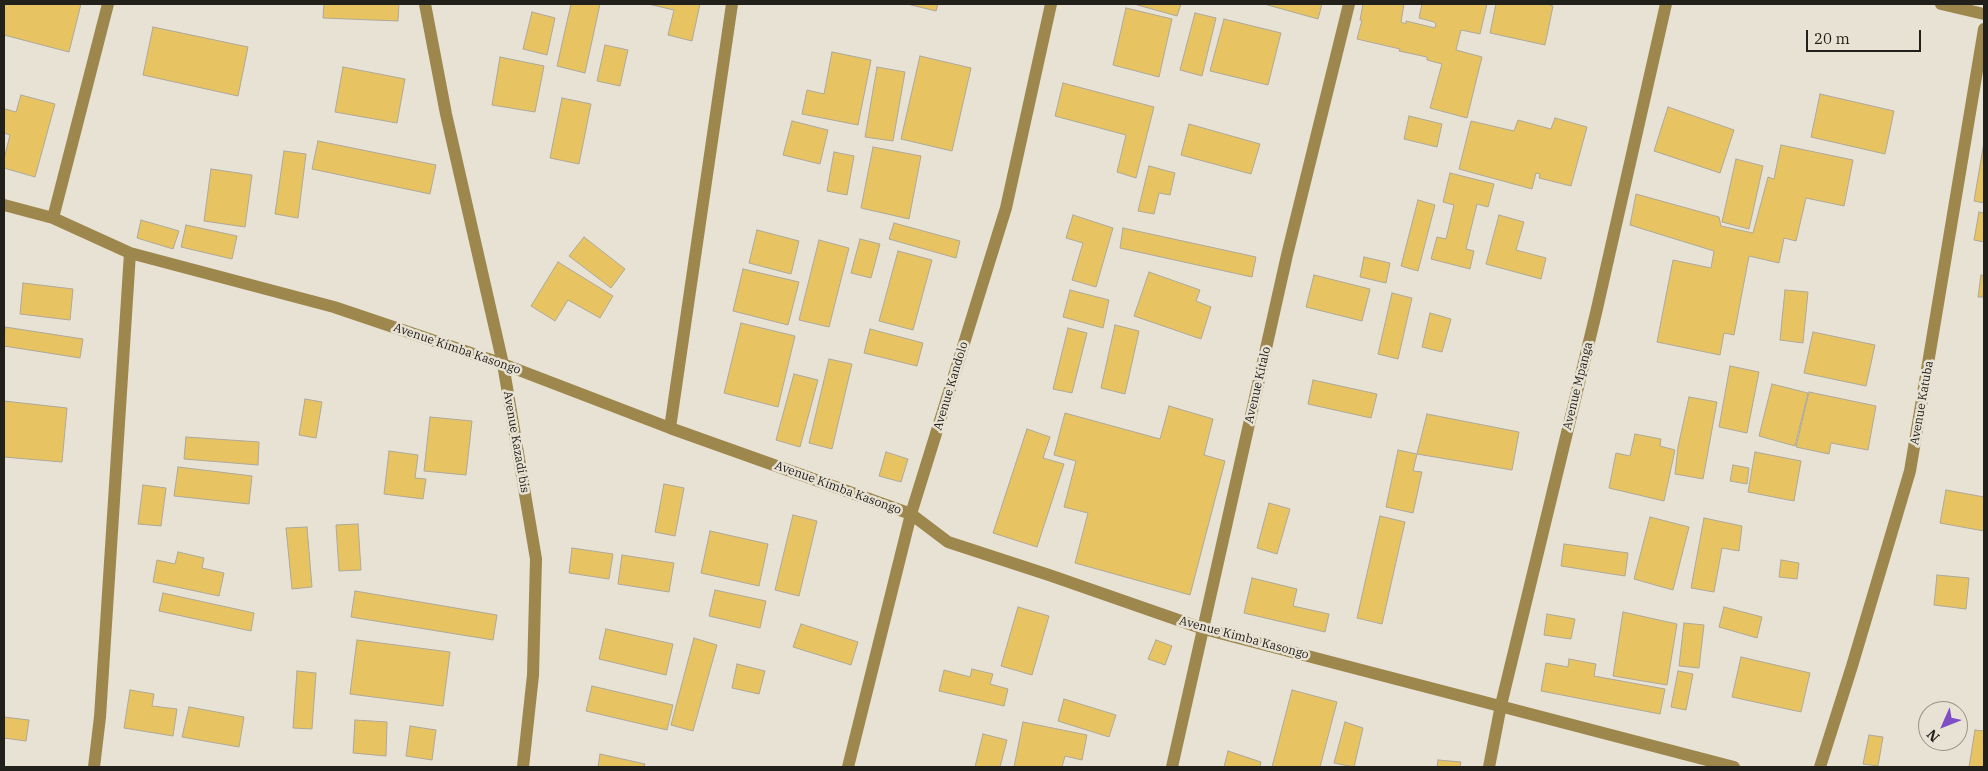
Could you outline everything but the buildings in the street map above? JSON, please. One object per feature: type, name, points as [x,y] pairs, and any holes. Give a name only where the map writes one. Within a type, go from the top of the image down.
[{"type":"street","points":[[53,218],[108,4]]},
{"type":"street","name":"Avenue Kazadi bis","points":[[425,4],[446,114],[503,364],[536,559],[533,675],[522,767]]},
{"type":"street","points":[[670,428],[732,4]]},
{"type":"street","name":"Avenue Kandolo","points":[[848,767],[911,514],[1006,208],[1051,4]]},
{"type":"street","name":"Avenue Kitalo","points":[[1172,767],[1287,255],[1349,4]]},
{"type":"street","name":"Avenue Mpanga","points":[[1489,767],[1501,705],[1596,313],[1666,4]]},
{"type":"street","points":[[1941,4],[1984,14]]},
{"type":"street","name":"Avenue Katuba","points":[[1820,767],[1910,471],[1984,29]]},
{"type":"street","name":"Avenue Kimba Kasongo","points":[[4,205],[53,218],[130,253],[334,307],[503,364],[670,428],[911,514],[948,542],[1204,629],[1734,767]]},
{"type":"street","points":[[94,767],[100,717],[130,253]]}]
